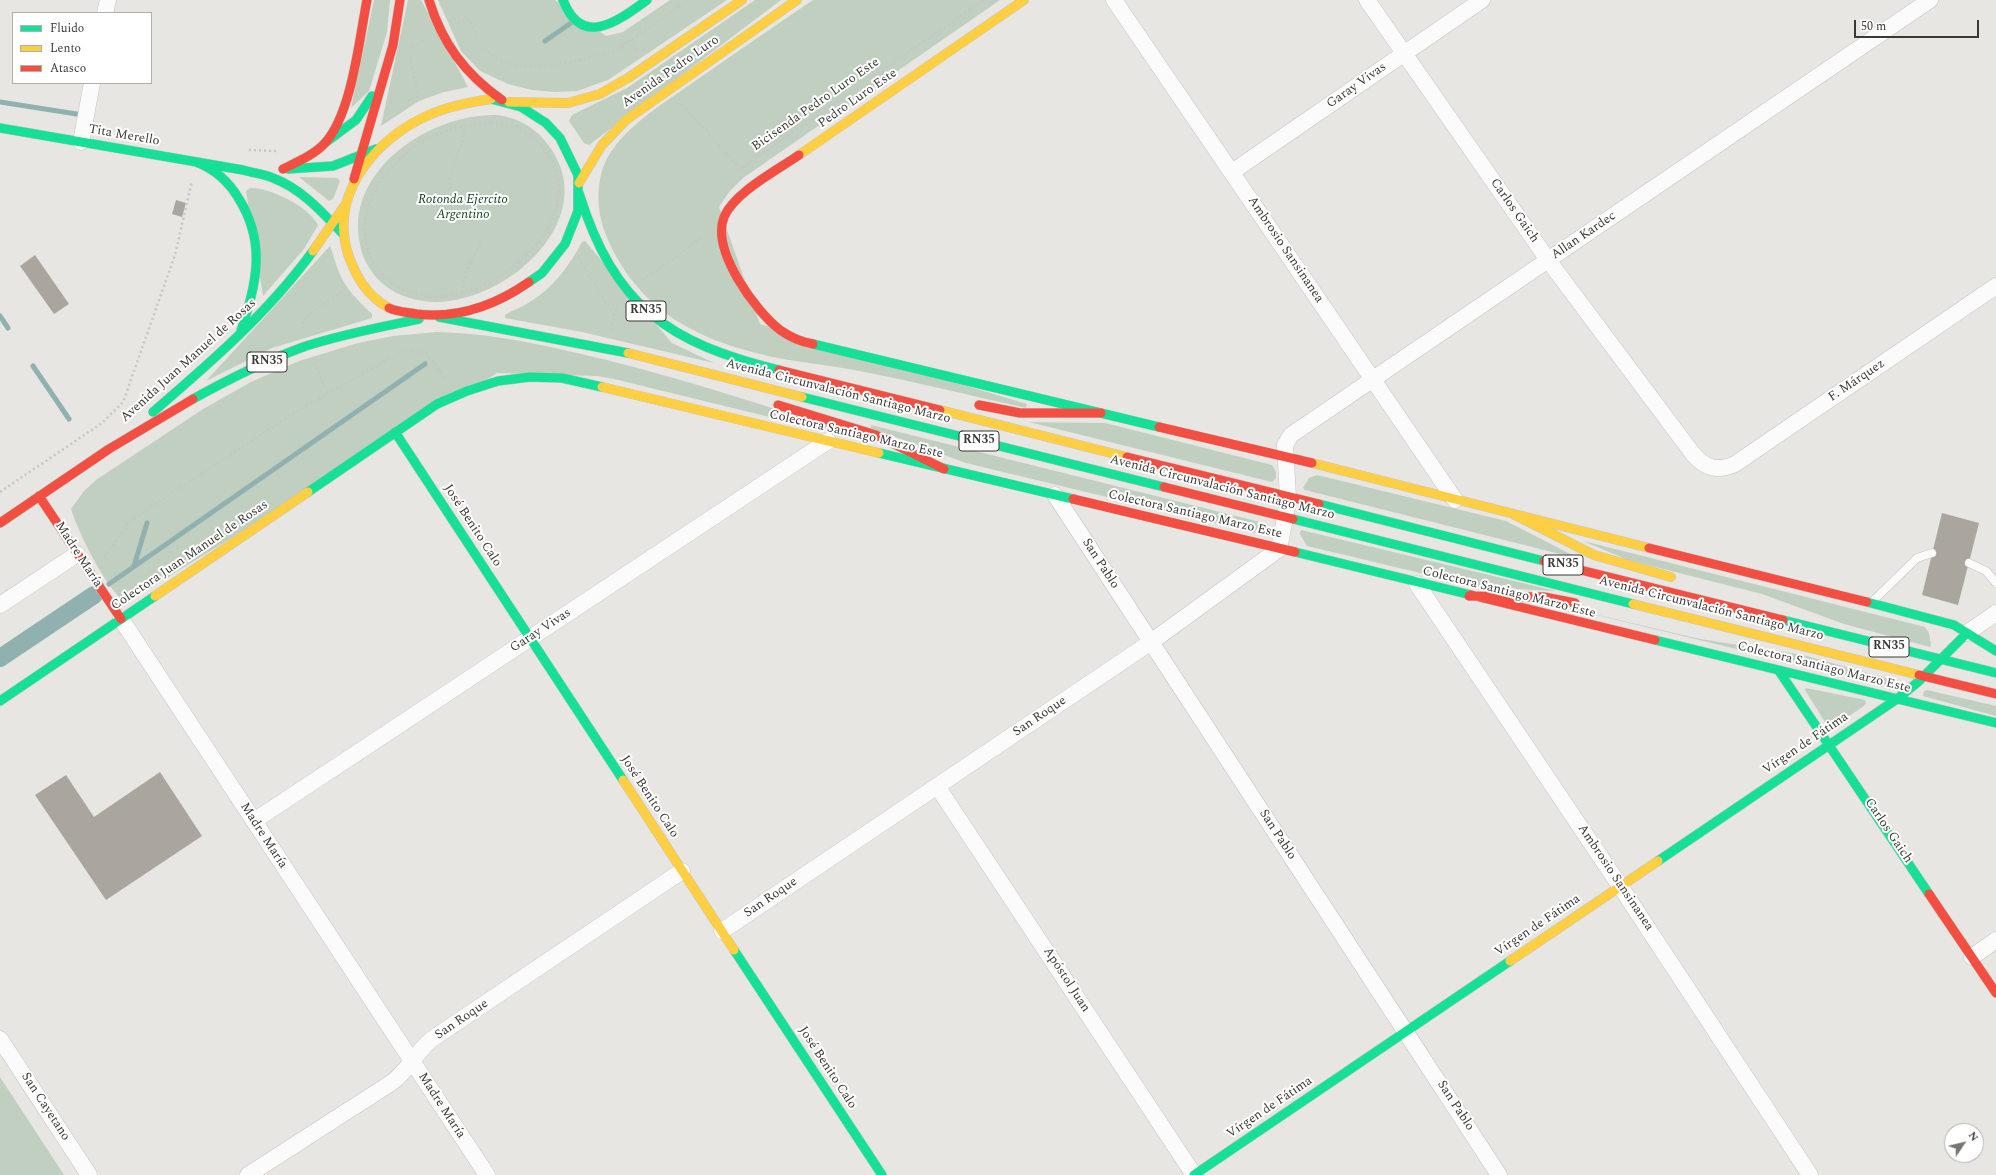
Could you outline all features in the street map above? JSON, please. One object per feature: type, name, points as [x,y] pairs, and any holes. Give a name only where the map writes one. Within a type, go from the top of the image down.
[{"type":"main road","points":[[325,143],[337,126],[344,107],[367,0]]},
{"type":"main road","points":[[352,186],[396,32],[400,0]]},
{"type":"main road","points":[[429,0],[441,32],[458,62],[474,80],[505,101]]},
{"type":"main road","points":[[563,0],[575,20],[582,25],[591,28],[609,25],[647,0]]},
{"type":"main road","name":"Avenida Pedro Luro","points":[[505,101],[568,104],[600,94],[624,80],[742,0]]},
{"type":"main road","name":"Avenida Pedro Luro","points":[[579,183],[605,142],[632,114],[797,0]]},
{"type":"main road","name":"Pedro Luro Este","points":[[1024,0],[744,193],[728,211],[721,230],[723,250],[732,270],[765,317],[774,326],[790,337],[818,346],[1101,413]]},
{"type":"main road","points":[[283,169],[307,157],[360,116],[384,76]]},
{"type":"main road","name":"RN35","points":[[470,101],[505,101],[538,115],[555,131],[573,162],[579,183],[579,194],[578,214],[572,231],[556,258],[539,275],[519,291],[498,303],[465,314],[439,317],[428,317],[394,310],[374,298],[358,280],[353,269],[343,234],[346,204],[352,186],[367,161],[381,147],[412,124],[446,107],[470,101]]},
{"type":"main road","name":"Tita Merello","points":[[0,128],[243,170],[273,178],[292,187],[308,198],[343,234]]},
{"type":"main road","name":"Tita Merello","points":[[243,170],[325,168],[340,164],[381,147]]},
{"type":"main road","points":[[196,162],[211,169],[231,187],[245,208],[254,232],[258,256],[257,274],[240,336]]},
{"type":"main road","name":"Avenida Circunvalación Santiago Marzo","points":[[579,194],[592,234],[604,258],[619,281],[648,313],[671,330],[697,344],[725,355],[770,368],[1996,673]]},
{"type":"main road","name":"Avenida Juan Manuel de Rosas","points":[[120,441],[240,336],[266,310],[294,277],[346,204]]},
{"type":"main road","name":"Avenida Juan Manuel de Rosas","points":[[0,523],[120,441],[233,378],[281,356],[335,338],[428,317]]},
{"type":"main road","name":"Avenida Circunvalación Santiago Marzo","points":[[439,317],[566,339],[673,364],[1996,694]]},
{"type":"main road","points":[[673,364],[736,390]]},
{"type":"main road","points":[[770,368],[842,376]]},
{"type":"main road","name":"Colectora Santiago Marzo Este","points":[[395,432],[437,404],[472,387],[518,378],[550,376],[1055,495],[1417,584],[1996,723]]},
{"type":"main road","points":[[771,403],[867,432],[893,443],[944,469]]},
{"type":"main road","points":[[971,403],[1020,413],[1101,413],[1291,458],[1940,620],[1967,633],[1996,651]]},
{"type":"main road","name":"Colectora Juan Manuel de Rosas","points":[[0,702],[395,432]]},
{"type":"main road","name":"José Benito Calo","points":[[395,432],[882,1175]]},
{"type":"main road","name":"Madre María","points":[[39,496],[121,619]]},
{"type":"main road","points":[[1513,514],[1594,555],[1679,579]]},
{"type":"main road","points":[[1469,596],[1544,597],[1582,605]]},
{"type":"main road","points":[[1789,611],[1838,634]]},
{"type":"main road","points":[[1706,632],[1798,644]]},
{"type":"main road","name":"Vírgen de Fátima","points":[[1194,1175],[1897,699],[1924,676],[1967,633]]},
{"type":"main road","name":"Carlos Gaich","points":[[1779,671],[1830,744],[1996,992]]},
{"type":"street","points":[[105,12],[108,0]]},
{"type":"street","name":"Ambrosio Sansinanea","points":[[1114,0],[1455,500]]},
{"type":"street","name":"Carlos Gaich","points":[[1368,0],[1548,260],[1693,454],[1703,464],[1714,469]]},
{"type":"street","name":"Garay Vivas","points":[[1232,172],[1482,0]]},
{"type":"street","name":"Allan Kardec","points":[[1291,458],[1285,445],[1291,435],[1930,0]]},
{"type":"street","points":[[81,142],[92,84]]},
{"type":"street","name":"F. Márquez","points":[[1714,469],[1721,469],[1735,464],[1996,286]]},
{"type":"street","name":"Garay Vivas","points":[[254,822],[828,442]]},
{"type":"street","points":[[1279,549],[1288,497],[1291,458]]},
{"type":"street","name":"San Pablo","points":[[1055,495],[1499,1175]]},
{"type":"street","name":"San Roque","points":[[722,931],[1151,642],[1279,549]]},
{"type":"street","points":[[0,606],[77,554]]},
{"type":"street","name":"Ambrosio Sansinanea","points":[[1417,584],[1620,886],[1810,1175]]},
{"type":"street","points":[[1967,633],[1996,613]]},
{"type":"street","name":"Madre María","points":[[121,619],[487,1175]]},
{"type":"street","name":"Apóstol Juan","points":[[937,786],[1194,1175]]},
{"type":"street","name":"San Roque","points":[[248,1175],[391,1083],[403,1073],[421,1049],[432,1039],[682,870]]},
{"type":"street","points":[[1972,957],[1996,940]]},
{"type":"street","name":"San Cayetano","points":[[0,1039],[89,1175]]},
{"type":"lane","points":[[1872,603],[1917,558],[1932,553]]},
{"type":"lane","points":[[1969,563],[1983,569],[1996,584]]},
{"type":"path","points":[[455,25],[469,19],[482,44],[492,55],[506,62],[534,67],[554,66],[620,49],[629,41],[689,0]]},
{"type":"path","name":"Bicisenda Pedro Luro Este","points":[[680,101],[740,169],[984,0]]},
{"type":"path","points":[[408,49],[427,39]]},
{"type":"path","points":[[629,41],[639,54]]},
{"type":"path","points":[[410,56],[419,101]]},
{"type":"path","points":[[491,123],[503,124],[514,127],[531,137],[541,146],[550,159],[557,179],[557,206],[552,219],[528,254],[502,276],[463,293],[440,297],[430,297],[405,290],[392,283],[379,270],[371,258],[366,244],[364,224],[370,200],[383,180],[399,161],[428,138],[447,130],[465,126],[491,123]]},
{"type":"path","points":[[450,190],[450,170],[462,144],[465,126]]},
{"type":"path","points":[[246,150],[281,150]]},
{"type":"path","points":[[0,492],[102,423],[123,402],[175,255],[193,177]]},
{"type":"path","points":[[636,285],[707,234]]},
{"type":"path","points":[[463,293],[465,275],[480,245],[480,236]]},
{"type":"path","points":[[576,254],[614,316]]},
{"type":"path","points":[[301,332],[304,318],[348,288]]},
{"type":"path","points":[[610,331],[618,304]]},
{"type":"path","points":[[103,561],[104,555],[130,521],[296,412],[405,350],[427,353],[447,381]]},
{"type":"path","points":[[311,357],[328,394]]},
{"type":"green space","points":[[374,0],[390,0],[387,32],[369,91],[351,108]]},
{"type":"green space","points":[[408,0],[421,0],[468,87],[444,92],[419,101],[381,126]]},
{"type":"green space","points":[[438,0],[555,0],[606,36],[623,32],[670,0],[727,0],[608,80],[577,91],[555,92],[532,90],[508,84],[480,71],[461,51]]},
{"type":"green space","points":[[755,0],[781,0],[589,145],[584,143],[569,121],[572,115],[627,88]]},
{"type":"green space","points":[[813,0],[1000,0],[743,178],[729,192],[719,207],[760,324],[1027,404],[1026,408],[876,374],[778,358],[723,343],[698,332],[675,319],[654,304],[635,284],[619,262],[602,225],[599,202],[600,180],[607,158],[613,149],[631,129],[652,111]]},
{"type":"green space","name":"Rotonda Ejercito Argentino","points":[[498,115],[520,121],[533,129],[549,146],[563,175],[563,203],[554,231],[535,256],[511,277],[482,292],[452,301],[423,301],[400,295],[380,282],[375,276],[364,259],[359,242],[358,225],[362,201],[372,180],[387,161],[406,144],[428,132],[451,122],[475,116]]},
{"type":"green space","points":[[299,177],[337,178],[340,181],[333,199],[329,201]]},
{"type":"green space","points":[[250,188],[268,191],[288,199],[306,211],[318,225],[304,249],[263,296],[246,191]]},
{"type":"green space","points":[[585,241],[672,343],[714,363],[582,332],[505,318],[505,315],[530,302],[554,283],[572,259],[582,242]]},
{"type":"green space","points":[[330,246],[344,283],[372,314],[372,318],[272,348],[206,381]]},
{"type":"green space","points":[[437,332],[503,338],[552,347],[606,360],[718,391],[865,437],[864,440],[597,376],[497,373],[128,602],[120,597],[112,588],[103,576],[87,546],[74,519],[71,509],[84,491],[96,480],[203,409],[251,382],[299,361],[358,343],[393,336]]},
{"type":"green space","points":[[1029,422],[1105,423],[1272,465],[1276,472],[1276,478],[1272,482]]},
{"type":"green space","points":[[871,425],[1268,524],[1256,533],[966,463],[871,428]]},
{"type":"green space","points":[[1317,475],[1506,521],[1580,559],[1305,490],[1303,488],[1309,478]]},
{"type":"green space","points":[[1301,530],[1556,591],[1479,587],[1307,546],[1300,534]]},
{"type":"green space","points":[[1583,541],[1925,627],[1929,633],[1931,645],[1930,647],[1844,624],[1762,594],[1628,560]]},
{"type":"green space","points":[[1555,605],[1700,639],[1803,655],[1890,679],[1891,681],[1890,684],[1885,685]]},
{"type":"green space","points":[[1806,688],[1865,700],[1866,703],[1864,706],[1837,724],[1831,725],[1825,722],[1805,690]]},
{"type":"green space","points":[[1927,690],[1996,706],[1996,716],[1923,696],[1924,691]]},
{"type":"green space","points":[[0,1077],[64,1175],[0,1175]]},
{"type":"building","points":[[176,200],[186,203],[182,217],[172,214]]},
{"type":"building","points":[[35,255],[69,304],[54,314],[20,266]]},
{"type":"building","points":[[1942,513],[1979,523],[1958,605],[1922,595]]},
{"type":"building","points":[[160,772],[202,836],[106,900],[35,795],[66,775],[94,817]]},
{"type":"waterway","points":[[545,41],[571,23]]},
{"type":"waterway","points":[[0,102],[83,115]]},
{"type":"waterway","points":[[0,316],[8,328]]},
{"type":"waterway","points":[[109,584],[425,364]]},
{"type":"waterway","points":[[33,366],[69,419]]},
{"type":"waterway","points":[[134,566],[147,523]]},
{"type":"waterway","points":[[0,658],[94,595]]},
{"type":"traffic: fast","points":[[563,0],[571,15],[580,24],[590,27],[601,26],[613,22],[647,0]]},
{"type":"traffic: fast","points":[[325,143],[356,120],[372,96]]},
{"type":"traffic: fast","points":[[491,99],[521,107],[546,123],[560,138],[578,175],[578,211],[565,244],[542,273],[529,282]]},
{"type":"traffic: fast","points":[[0,128],[266,175],[293,188],[311,202],[343,234]]},
{"type":"traffic: fast","points":[[288,169],[333,166],[376,149]]},
{"type":"traffic: fast","points":[[196,162],[215,172],[231,187],[248,216],[253,232],[256,248],[256,264],[251,297],[241,331]]},
{"type":"traffic: fast","points":[[579,193],[593,232],[609,265],[628,292],[650,314],[676,332],[706,347],[740,359],[779,370]]},
{"type":"traffic: fast","points":[[153,412],[238,336],[258,316],[296,274],[313,251]]},
{"type":"traffic: fast","points":[[439,317],[628,353]]},
{"type":"traffic: fast","points":[[193,399],[248,370],[306,346],[348,334],[419,319]]},
{"type":"traffic: fast","points":[[813,344],[1159,427]]},
{"type":"traffic: fast","points":[[308,492],[437,404],[467,391],[498,381],[530,377],[562,378],[602,387]]},
{"type":"traffic: fast","points":[[802,397],[1164,487]]},
{"type":"traffic: fast","points":[[395,432],[623,780]]},
{"type":"traffic: fast","points":[[879,453],[1073,499]]},
{"type":"traffic: fast","points":[[1319,504],[1544,561]]},
{"type":"traffic: fast","points":[[1293,519],[1633,604]]},
{"type":"traffic: fast","points":[[1295,552],[1471,595]]},
{"type":"traffic: fast","points":[[0,701],[155,596]]},
{"type":"traffic: fast","points":[[1867,602],[1954,625],[1996,651]]},
{"type":"traffic: fast","points":[[1783,620],[1996,673]]},
{"type":"traffic: fast","points":[[1658,861],[1897,699],[1918,682],[1967,633]]},
{"type":"traffic: fast","points":[[1655,640],[1996,723]]},
{"type":"traffic: fast","points":[[1779,671],[1929,894]]},
{"type":"traffic: fast","points":[[734,950],[882,1175]]},
{"type":"traffic: fast","points":[[1194,1175],[1510,961]]},
{"type":"traffic: slow","points":[[509,102],[568,103],[600,94],[628,78],[742,0]]},
{"type":"traffic: slow","points":[[579,183],[602,145],[626,120],[797,0]]},
{"type":"traffic: slow","points":[[799,155],[1024,0]]},
{"type":"traffic: slow","points":[[389,308],[368,292],[359,278],[348,254],[344,231],[345,210],[351,189],[362,170],[375,153],[391,138],[410,125],[444,109],[491,99]]},
{"type":"traffic: slow","points":[[313,251],[345,205]]},
{"type":"traffic: slow","points":[[628,353],[802,397]]},
{"type":"traffic: slow","points":[[602,387],[879,453]]},
{"type":"traffic: slow","points":[[940,410],[1127,457]]},
{"type":"traffic: slow","points":[[1312,463],[1649,548]]},
{"type":"traffic: slow","points":[[155,596],[308,492]]},
{"type":"traffic: slow","points":[[1513,514],[1594,555],[1671,577]]},
{"type":"traffic: slow","points":[[1633,604],[1919,675]]},
{"type":"traffic: slow","points":[[623,780],[734,950]]},
{"type":"traffic: slow","points":[[1510,961],[1658,861]]},
{"type":"traffic: jam","points":[[283,169],[305,158],[321,147],[334,130],[342,114],[353,75],[367,0]]},
{"type":"traffic: jam","points":[[354,179],[393,45],[400,0]]},
{"type":"traffic: jam","points":[[429,0],[434,16],[448,44],[456,56],[477,79],[502,100]]},
{"type":"traffic: jam","points":[[799,155],[757,183],[737,199],[729,208],[724,217],[722,231],[724,246],[729,262],[748,295],[759,309],[784,333],[800,341],[813,344]]},
{"type":"traffic: jam","points":[[389,308],[416,314],[431,315],[461,312],[490,304],[529,282]]},
{"type":"traffic: jam","points":[[779,370],[940,410]]},
{"type":"traffic: jam","points":[[0,523],[109,449],[193,399]]},
{"type":"traffic: jam","points":[[778,405],[876,435],[944,469]]},
{"type":"traffic: jam","points":[[979,405],[1020,413],[1101,413]]},
{"type":"traffic: jam","points":[[1159,427],[1312,463]]},
{"type":"traffic: jam","points":[[1127,457],[1319,504]]},
{"type":"traffic: jam","points":[[1164,487],[1293,519]]},
{"type":"traffic: jam","points":[[39,496],[121,619]]},
{"type":"traffic: jam","points":[[1073,499],[1295,552]]},
{"type":"traffic: jam","points":[[1649,548],[1867,602]]},
{"type":"traffic: jam","points":[[1544,561],[1783,620]]},
{"type":"traffic: jam","points":[[1471,595],[1655,640]]},
{"type":"traffic: jam","points":[[1469,596],[1544,597],[1575,603]]},
{"type":"traffic: jam","points":[[1919,675],[1996,694]]},
{"type":"traffic: jam","points":[[1929,894],[1996,993]]}]
